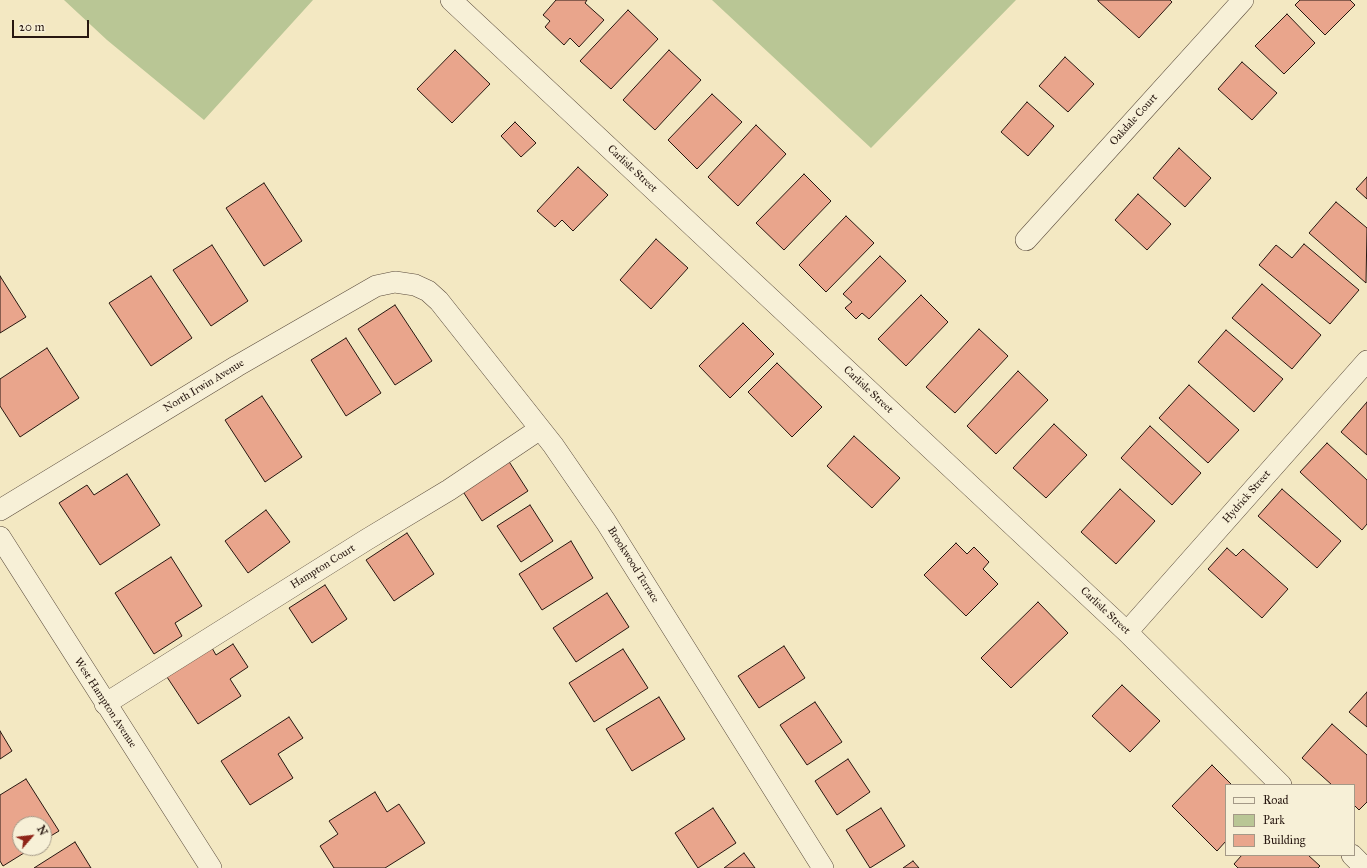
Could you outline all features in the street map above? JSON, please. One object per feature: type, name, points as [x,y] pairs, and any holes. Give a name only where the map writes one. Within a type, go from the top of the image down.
[{"type":"street","name":"Carlisle Street","points":[[451,0],[1127,632],[1280,784]]},
{"type":"street","name":"Oakdale Court","points":[[1026,240],[1243,0]]},
{"type":"street","name":"North Irwin Avenue","points":[[0,510],[237,366],[376,286],[395,282],[414,285]]},
{"type":"street","name":"Brookwood Terrace","points":[[414,285],[428,291],[439,301],[540,429],[606,522],[823,868]]},
{"type":"street","name":"Hydrick Street","points":[[1127,632],[1367,361]]},
{"type":"street","name":"Hampton Court","points":[[105,704],[449,490],[540,429]]},
{"type":"street","name":"West Hampton Avenue","points":[[0,537],[105,704],[211,868]]},
{"type":"street","points":[[1353,856],[1365,868]]},
{"type":"green space","points":[[64,0],[313,0],[204,120],[107,40]]},
{"type":"green space","points":[[712,0],[1016,0],[871,148]]},
{"type":"building","points":[[556,0],[587,0],[585,3],[604,20],[579,47],[570,38],[564,45],[545,27],[550,21],[543,15]]},
{"type":"building","points":[[1098,0],[1170,0],[1172,2],[1139,38]]},
{"type":"building","points":[[1300,0],[1350,0],[1355,5],[1325,35],[1295,5]]},
{"type":"building","points":[[628,10],[658,39],[611,89],[580,61]]},
{"type":"building","points":[[1287,14],[1315,43],[1284,74],[1255,46]]},
{"type":"building","points":[[455,50],[490,84],[452,123],[417,89]]},
{"type":"building","points":[[669,50],[701,80],[655,130],[623,100]]},
{"type":"building","points":[[1065,57],[1094,84],[1068,112],[1039,86]]},
{"type":"building","points":[[1242,62],[1277,93],[1252,120],[1218,89]]},
{"type":"building","points":[[712,94],[742,122],[697,169],[668,140]]},
{"type":"building","points":[[1027,102],[1054,126],[1028,156],[1001,132]]},
{"type":"building","points":[[515,122],[536,143],[521,157],[501,136]]},
{"type":"building","points":[[756,125],[786,154],[738,206],[708,177]]},
{"type":"building","points":[[1179,148],[1211,178],[1185,207],[1153,178]]},
{"type":"building","points":[[578,167],[608,195],[573,231],[562,220],[555,227],[537,211]]},
{"type":"building","points":[[804,174],[831,201],[784,250],[756,223]]},
{"type":"building","points":[[1367,177],[1367,199],[1356,189]]},
{"type":"building","points":[[264,183],[302,241],[264,266],[226,208]]},
{"type":"building","points":[[1138,194],[1171,224],[1147,250],[1115,220]]},
{"type":"building","points":[[1336,202],[1367,228],[1366,283],[1309,233]]},
{"type":"building","points":[[846,216],[874,243],[826,292],[799,265]]},
{"type":"building","points":[[656,239],[688,268],[651,309],[620,280]]},
{"type":"building","points":[[1304,244],[1359,290],[1330,324],[1259,265],[1276,245],[1292,258]]},
{"type":"building","points":[[212,245],[248,301],[211,326],[173,270]]},
{"type":"building","points":[[880,256],[906,281],[869,319],[862,313],[856,319],[845,308],[852,302],[843,294]]},
{"type":"building","points":[[0,276],[26,317],[0,333]]},
{"type":"building","points":[[151,276],[192,338],[151,366],[109,303]]},
{"type":"building","points":[[1262,284],[1321,335],[1292,369],[1232,318]]},
{"type":"building","points":[[921,295],[948,322],[906,366],[878,339]]},
{"type":"building","points":[[395,305],[432,361],[395,385],[358,329]]},
{"type":"building","points":[[743,323],[774,354],[730,398],[699,366]]},
{"type":"building","points":[[979,329],[1008,356],[955,413],[926,387]]},
{"type":"building","points":[[1226,330],[1283,379],[1254,412],[1198,362]]},
{"type":"building","points":[[346,338],[381,393],[346,416],[311,360]]},
{"type":"building","points":[[47,348],[79,398],[20,437],[0,406],[0,379]]},
{"type":"building","points":[[777,363],[822,407],[792,437],[748,392]]},
{"type":"building","points":[[1018,371],[1048,400],[996,454],[967,426]]},
{"type":"building","points":[[1189,385],[1239,430],[1208,463],[1159,418]]},
{"type":"building","points":[[262,396],[302,457],[265,482],[225,420]]},
{"type":"building","points":[[1367,402],[1367,455],[1341,432]]},
{"type":"building","points":[[1054,424],[1087,455],[1046,498],[1013,468]]},
{"type":"building","points":[[1150,426],[1201,473],[1172,505],[1121,458]]},
{"type":"building","points":[[854,436],[900,478],[872,508],[827,466]]},
{"type":"building","points":[[1327,443],[1367,480],[1367,524],[1362,530],[1300,472]]},
{"type":"building","points":[[508,460],[528,491],[482,521],[462,490]]},
{"type":"building","points":[[127,474],[160,525],[100,565],[59,503],[87,485],[94,495]]},
{"type":"building","points":[[1120,489],[1155,521],[1116,564],[1081,532]]},
{"type":"building","points":[[1282,489],[1341,541],[1317,568],[1258,516]]},
{"type":"building","points":[[530,505],[553,541],[521,562],[497,526]]},
{"type":"building","points":[[266,510],[290,542],[248,573],[225,541]]},
{"type":"building","points":[[407,533],[434,574],[394,601],[366,560]]},
{"type":"building","points":[[571,541],[593,578],[542,610],[519,574]]},
{"type":"building","points":[[956,543],[967,554],[974,547],[989,562],[983,569],[998,584],[966,616],[924,575]]},
{"type":"building","points":[[1227,548],[1236,556],[1243,549],[1288,589],[1262,618],[1208,569]]},
{"type":"building","points":[[171,557],[202,606],[175,623],[182,636],[154,654],[115,593]]},
{"type":"building","points":[[325,585],[347,619],[312,643],[289,608]]},
{"type":"building","points":[[607,593],[629,627],[576,662],[553,628]]},
{"type":"building","points":[[1038,602],[1068,633],[1011,688],[981,658]]},
{"type":"building","points":[[233,644],[248,667],[230,679],[241,696],[198,724],[167,677],[212,648],[216,655]]},
{"type":"building","points":[[784,646],[805,678],[759,708],[738,676]]},
{"type":"building","points":[[623,649],[648,688],[594,722],[569,683]]},
{"type":"building","points":[[1122,685],[1160,721],[1130,752],[1092,716]]},
{"type":"building","points":[[1367,692],[1367,727],[1349,712]]},
{"type":"building","points":[[659,697],[685,739],[632,771],[606,729]]},
{"type":"building","points":[[815,702],[842,742],[807,765],[780,725]]},
{"type":"building","points":[[289,717],[303,738],[278,754],[293,778],[250,805],[221,761]]},
{"type":"building","points":[[1332,724],[1367,755],[1367,802],[1359,810],[1355,806],[1355,784],[1331,784],[1302,758]]},
{"type":"building","points":[[0,731],[12,751],[0,759]]},
{"type":"building","points":[[848,759],[870,792],[837,815],[815,781]]},
{"type":"building","points":[[1212,765],[1231,784],[1225,784],[1225,842],[1217,851],[1172,806]]},
{"type":"building","points":[[26,779],[49,816],[12,816],[12,856],[19,856],[3,866],[0,861],[0,795]]},
{"type":"building","points":[[375,792],[387,812],[399,804],[425,843],[385,868],[334,868],[320,846],[338,834],[329,821]]},
{"type":"building","points":[[713,808],[736,843],[698,868],[675,833]]},
{"type":"building","points":[[881,808],[905,846],[870,868],[846,830]]},
{"type":"building","points":[[52,820],[59,831],[52,835]]},
{"type":"building","points":[[75,842],[91,868],[34,868]]},
{"type":"building","points":[[744,853],[755,868],[724,868]]},
{"type":"building","points":[[1241,856],[1309,856],[1320,866],[1318,868],[1238,868],[1234,864]]},
{"type":"building","points":[[913,861],[919,868],[903,868]]}]
